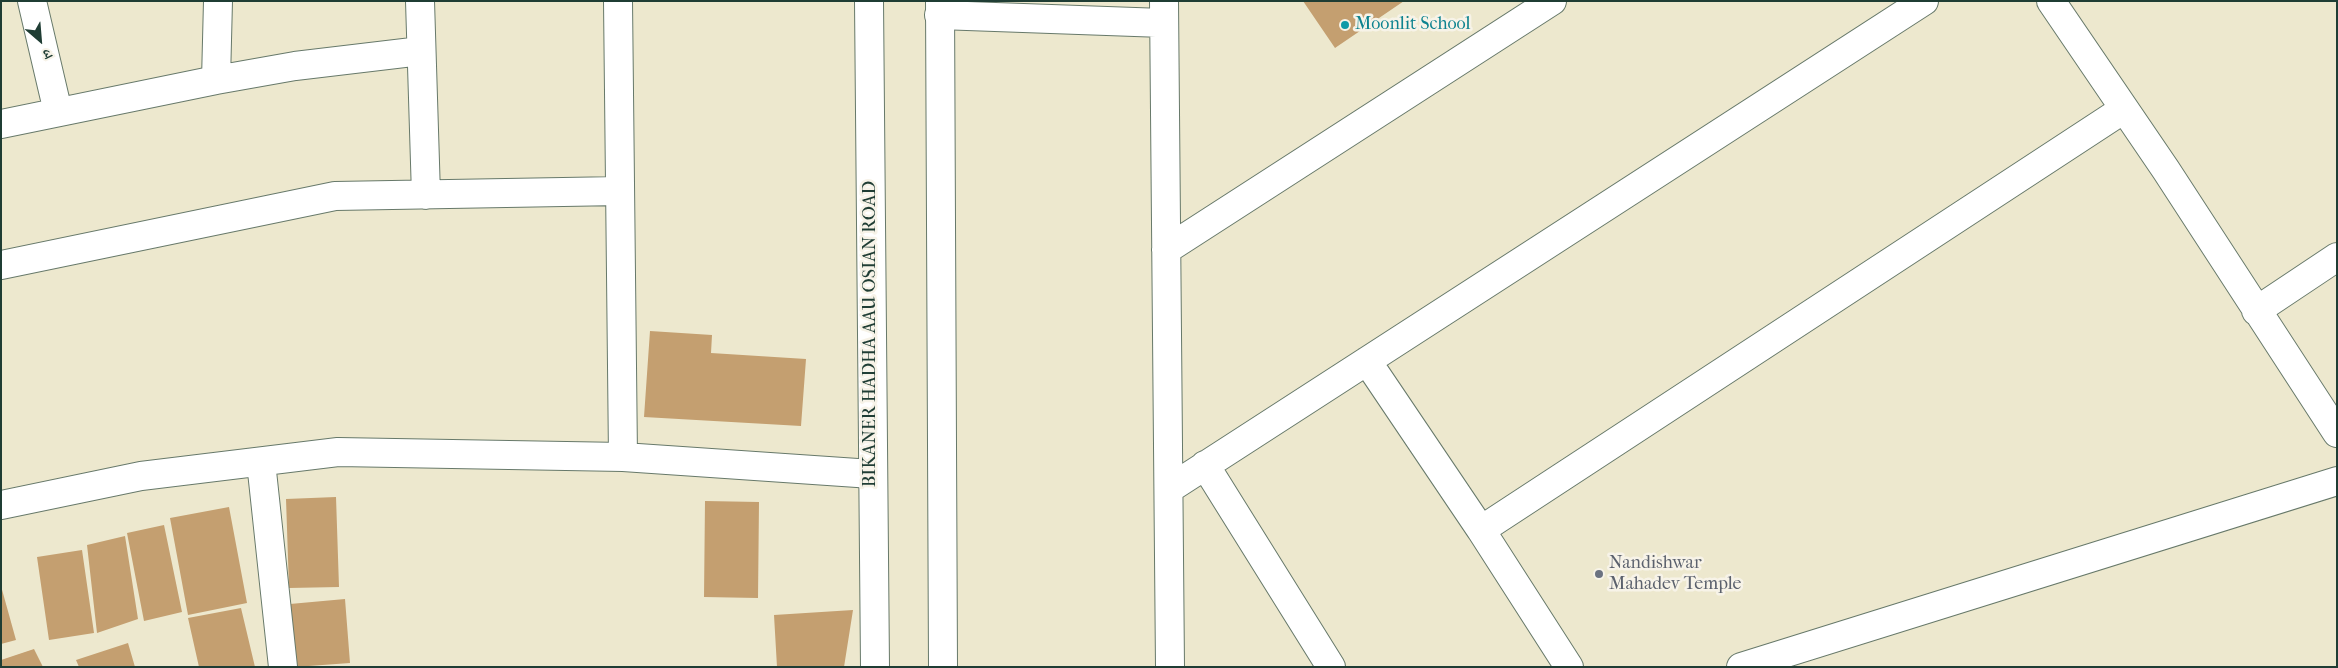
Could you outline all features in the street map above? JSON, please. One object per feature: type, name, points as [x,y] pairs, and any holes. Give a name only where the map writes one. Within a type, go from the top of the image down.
[{"type":"street","points":[[32,1],[58,112]]},
{"type":"street","points":[[216,80],[218,1]]},
{"type":"street","points":[[420,1],[426,195]]},
{"type":"street","points":[[618,1],[623,457]]},
{"type":"street","name":"BIKANER HADHA AAU OSIAN ROAD","points":[[869,1],[875,667]]},
{"type":"street","points":[[1166,250],[1552,1]]},
{"type":"street","points":[[1169,489],[1924,1]]},
{"type":"street","points":[[2051,1],[2124,108],[2337,433]]},
{"type":"street","points":[[943,667],[939,8],[1164,7],[1170,667]]},
{"type":"street","points":[[1,124],[216,80],[295,66],[421,51]]},
{"type":"street","points":[[1481,530],[2124,108]]},
{"type":"street","points":[[1,265],[335,196],[620,191]]},
{"type":"street","points":[[2256,311],[2337,258]]},
{"type":"street","points":[[1367,360],[1481,530],[1569,667]]},
{"type":"street","points":[[1,505],[142,476],[338,452],[623,457],[872,474]]},
{"type":"street","points":[[261,462],[283,667]]},
{"type":"street","points":[[1206,465],[1331,667]]},
{"type":"street","points":[[1741,667],[2337,481]]},
{"type":"building","name":"Moonlit School","points":[[1303,1],[1404,1],[1335,48]]},
{"type":"building","points":[[650,331],[712,335],[711,353],[806,359],[801,426],[644,417]]},
{"type":"building","points":[[336,497],[339,587],[289,588],[286,499]]},
{"type":"building","points":[[705,501],[759,502],[758,598],[704,597]]},
{"type":"building","points":[[229,507],[247,603],[188,615],[170,518]]},
{"type":"building","points":[[164,525],[182,612],[144,621],[127,533]]},
{"type":"building","points":[[125,536],[138,619],[97,633],[87,545]]},
{"type":"building","points":[[82,550],[94,633],[49,640],[37,557]]},
{"type":"building","points":[[1,586],[16,640],[1,644]]},
{"type":"building","points":[[345,599],[350,663],[295,667],[290,604]]},
{"type":"building","points":[[241,608],[255,667],[199,667],[188,618]]},
{"type":"building","points":[[853,610],[844,667],[777,667],[774,615]]},
{"type":"building","points":[[128,643],[135,667],[79,667],[76,660]]},
{"type":"building","points":[[34,649],[43,667],[2,667],[1,660]]},
{"type":"place","name":"Moonlit School","points":[[1345,25]]},
{"type":"place","name":"Nandishwar Mahadev Temple","points":[[1599,574]]}]
